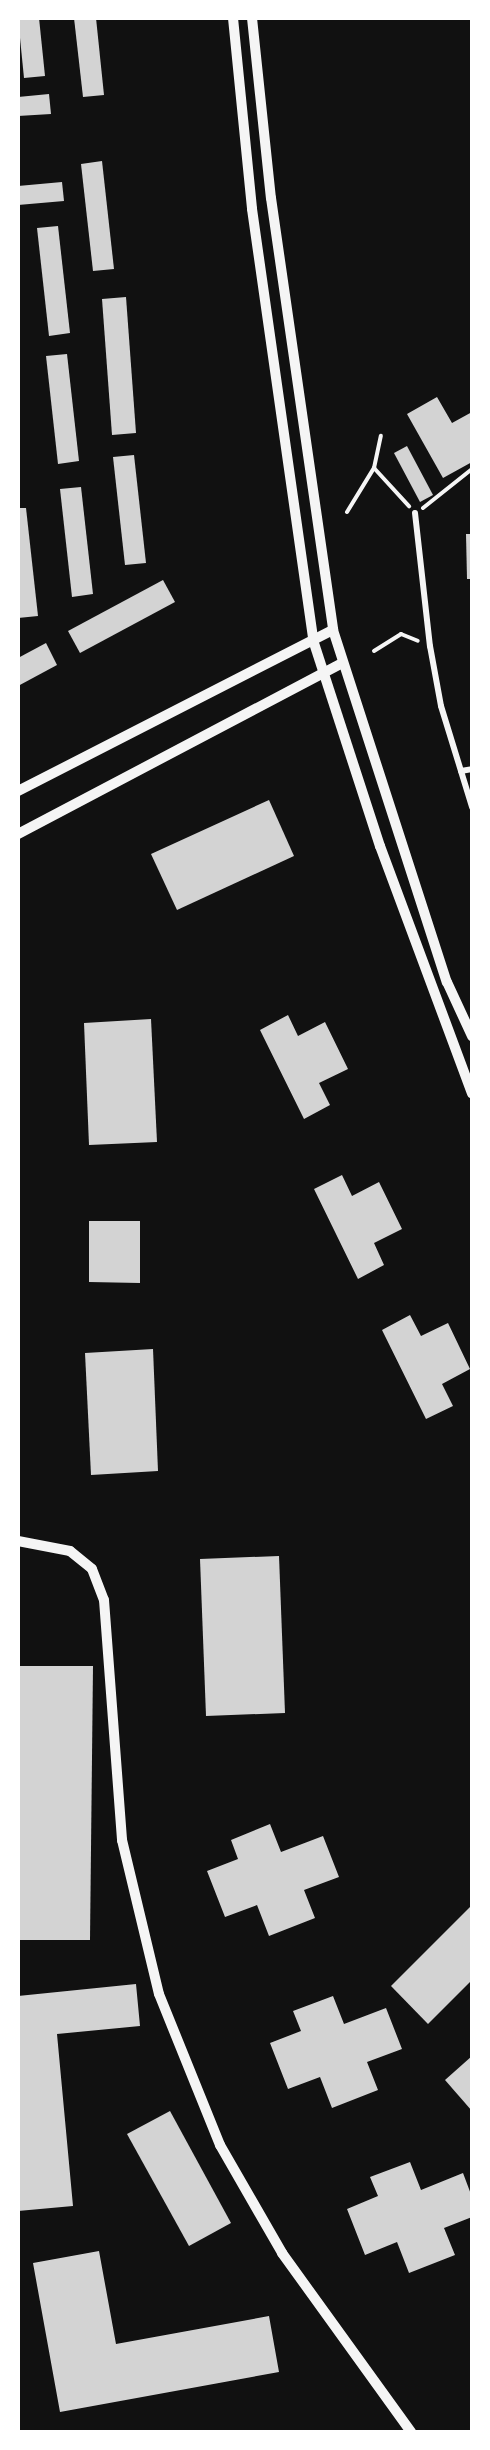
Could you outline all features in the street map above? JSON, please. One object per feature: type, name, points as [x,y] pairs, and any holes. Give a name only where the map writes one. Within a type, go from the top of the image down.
[{"type":"street","points":[[234,18],[252,209],[313,640],[380,846],[472,1093]]},
{"type":"street","points":[[252,18],[271,198],[333,630],[341,664],[447,982],[472,1036]]},
{"type":"street","points":[[415,513],[430,646],[441,706],[472,807]]},
{"type":"street","points":[[18,791],[333,630]]},
{"type":"street","points":[[18,834],[341,664]]},
{"type":"street","points":[[461,771],[472,769]]},
{"type":"street","points":[[18,1541],[70,1551],[92,1569],[104,1600],[122,1840],[159,1994],[220,2145],[282,2253],[411,2432]]},
{"type":"path","points":[[347,512],[374,468],[381,436]]},
{"type":"path","points":[[374,468],[415,513],[472,469]]},
{"type":"path","points":[[374,651],[401,634],[430,646]]},
{"type":"building","points":[[18,18],[39,18],[45,76],[24,78]]},
{"type":"building","points":[[74,18],[96,18],[104,95],[83,97]]},
{"type":"building","points":[[49,94],[51,114],[18,116],[18,97]]},
{"type":"building","points":[[102,161],[114,269],[93,271],[81,164]]},
{"type":"building","points":[[62,182],[64,201],[18,205],[18,186]]},
{"type":"building","points":[[58,226],[70,333],[49,336],[37,228]]},
{"type":"building","points":[[126,297],[136,433],[112,435],[102,299]]},
{"type":"building","points":[[67,354],[79,461],[58,464],[46,356]]},
{"type":"building","points":[[437,397],[452,423],[472,412],[472,462],[443,478],[407,414]]},
{"type":"building","points":[[407,446],[433,495],[420,502],[394,453]]},
{"type":"building","points":[[134,455],[146,563],[125,565],[113,457]]},
{"type":"building","points":[[81,487],[93,594],[72,597],[60,489]]},
{"type":"building","points":[[18,508],[26,508],[38,616],[18,618]]},
{"type":"building","points":[[466,534],[472,534],[472,579],[467,579]]},
{"type":"building","points":[[163,580],[175,602],[80,653],[68,631]]},
{"type":"building","points":[[46,643],[57,665],[18,686],[18,658]]},
{"type":"building","points":[[269,800],[294,856],[177,910],[151,854]]},
{"type":"building","points":[[288,1015],[298,1036],[325,1022],[348,1069],[319,1083],[330,1105],[304,1119],[260,1030]]},
{"type":"building","points":[[151,1019],[157,1142],[89,1145],[84,1023]]},
{"type":"building","points":[[342,1175],[352,1196],[379,1182],[402,1229],[374,1243],[384,1265],[358,1279],[314,1189]]},
{"type":"building","points":[[89,1221],[140,1221],[140,1283],[89,1282]]},
{"type":"building","points":[[410,1315],[421,1336],[448,1323],[470,1369],[442,1384],[453,1406],[426,1419],[382,1330]]},
{"type":"building","points":[[153,1349],[158,1471],[91,1475],[85,1353]]},
{"type":"building","points":[[279,1556],[285,1713],[206,1716],[200,1559]]},
{"type":"building","points":[[18,1666],[93,1666],[90,1940],[18,1940]]},
{"type":"building","points":[[270,1824],[281,1852],[323,1836],[339,1877],[304,1890],[315,1918],[269,1936],[257,1905],[225,1917],[207,1871],[238,1859],[231,1840]]},
{"type":"building","points":[[472,1905],[472,1980],[428,2024],[391,1986]]},
{"type":"building","points":[[136,1984],[140,2026],[57,2034],[73,2206],[18,2211],[18,1996]]},
{"type":"building","points":[[333,1996],[344,2024],[386,2008],[402,2049],[367,2062],[378,2090],[332,2108],[320,2077],[288,2089],[270,2043],[301,2031],[293,2011]]},
{"type":"building","points":[[472,2056],[472,2111],[445,2080]]},
{"type":"building","points":[[170,2111],[231,2223],[189,2246],[127,2134]]},
{"type":"building","points":[[410,2162],[421,2190],[463,2173],[472,2197],[472,2217],[444,2228],[455,2255],[409,2273],[397,2242],[365,2255],[347,2209],[378,2196],[370,2177]]},
{"type":"building","points":[[99,2251],[116,2344],[269,2316],[279,2372],[60,2412],[33,2263]]}]
